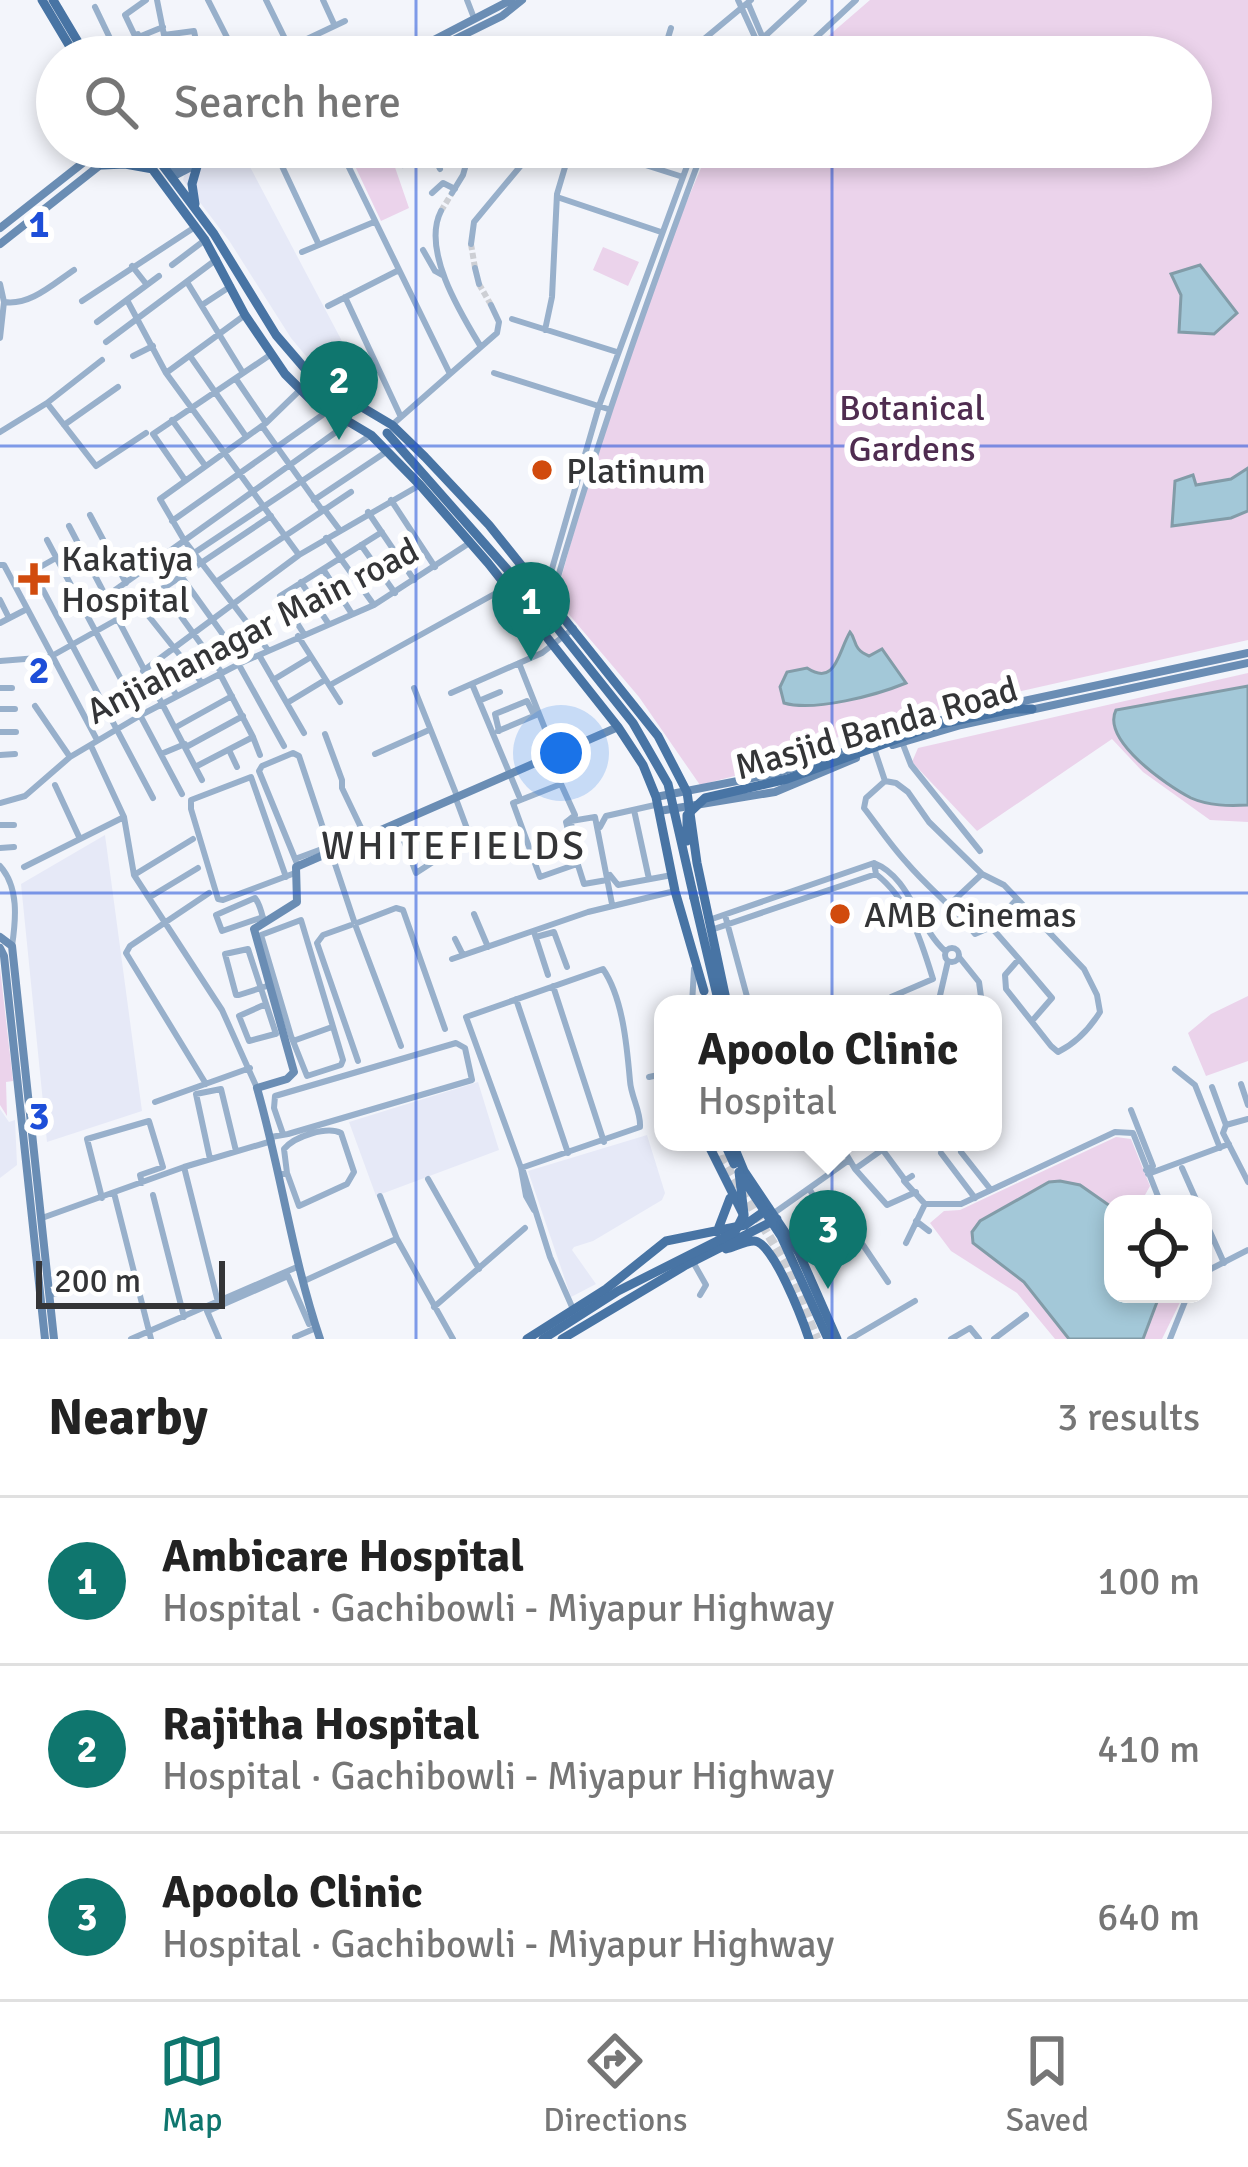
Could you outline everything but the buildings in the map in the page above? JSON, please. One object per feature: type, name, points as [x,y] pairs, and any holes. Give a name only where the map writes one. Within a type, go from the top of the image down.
[{"type":"main road","points":[[42,0],[63,36]]},
{"type":"main road","points":[[53,0],[75,36]]},
{"type":"main road","points":[[444,36],[511,0]]},
{"type":"main road","points":[[461,36],[502,16],[522,0]]},
{"type":"main road","points":[[0,228],[76,168]]},
{"type":"main road","points":[[0,244],[98,168]]},
{"type":"main road","points":[[144,168],[153,170],[205,240],[254,331],[300,390],[352,421],[388,451],[471,542],[618,727],[643,765],[658,804],[675,891],[704,991]]},
{"type":"main road","points":[[169,168],[267,321],[313,378],[389,429],[489,525],[658,736],[687,792],[722,995]]},
{"type":"main road","points":[[172,171],[177,168]]},
{"type":"main road","points":[[172,171],[182,168]]},
{"type":"main road","points":[[196,208],[192,184],[197,168]]},
{"type":"main road","points":[[254,331],[267,321]]},
{"type":"main road","points":[[267,350],[277,335]]},
{"type":"main road","points":[[389,429],[633,723],[668,784],[721,995]]},
{"type":"main road","name":"Masjid Banda Road","points":[[658,804],[687,792],[778,773],[954,716],[1248,653]]},
{"type":"main road","name":"Masjid Banda Road","points":[[658,804],[688,805],[775,792],[902,742],[1248,663]]},
{"type":"main road","points":[[694,898],[685,822],[705,798],[787,779],[935,725],[1032,709]]},
{"type":"main road","points":[[320,1339],[312,1326],[297,1267],[284,1174],[257,1088],[294,1072],[264,987],[253,933],[263,919],[297,902],[292,870],[618,727]]},
{"type":"main road","points":[[0,937],[12,946],[44,1327],[50,1339]]},
{"type":"main road","points":[[0,948],[42,1218],[50,1339]]},
{"type":"main road","points":[[695,951],[695,995]]},
{"type":"main road","points":[[711,1151],[750,1227]]},
{"type":"main road","points":[[543,1339],[618,1291],[735,1232],[744,1214],[732,1151]]},
{"type":"main road","points":[[734,1151],[799,1253],[832,1339]]},
{"type":"main road","points":[[739,1172],[781,1236],[832,1339]]},
{"type":"main road","points":[[717,1232],[731,1195]]},
{"type":"main road","points":[[562,1339],[773,1214]]},
{"type":"main road","points":[[527,1339],[606,1288],[666,1241],[750,1227]]},
{"type":"main road","points":[[710,1253],[753,1241],[762,1244],[774,1260],[809,1339]]},
{"type":"main road","points":[[34,1339],[44,1327]]},
{"type":"street","points":[[146,0],[125,15],[136,35],[163,27]]},
{"type":"street","points":[[157,0],[164,35],[194,31],[195,36]]},
{"type":"street","points":[[208,0],[226,36]]},
{"type":"street","points":[[266,0],[284,36]]},
{"type":"street","points":[[323,0],[335,26]]},
{"type":"street","points":[[467,0],[475,21]]},
{"type":"street","points":[[765,36],[803,0]]},
{"type":"street","points":[[817,36],[856,0]]},
{"type":"street","points":[[707,36],[745,2],[758,36]]},
{"type":"street","points":[[95,7],[108,36]]},
{"type":"street","points":[[313,36],[345,20]]},
{"type":"street","points":[[669,36],[671,28]]},
{"type":"street","points":[[283,168],[319,245]]},
{"type":"street","points":[[349,168],[450,374]]},
{"type":"street","points":[[432,193],[443,183],[453,191],[461,168]]},
{"type":"street","points":[[471,244],[474,222],[519,168]]},
{"type":"street","points":[[545,330],[552,297],[557,196],[566,168]]},
{"type":"street","points":[[657,168],[692,180]]},
{"type":"street","points":[[548,597],[603,408],[685,168]]},
{"type":"street","points":[[666,233],[696,168]]},
{"type":"street","points":[[557,196],[666,233]]},
{"type":"street","points":[[441,211],[435,224],[446,287],[481,347]]},
{"type":"street","points":[[302,252],[374,222]]},
{"type":"street","points":[[82,301],[195,226]]},
{"type":"street","points":[[172,265],[205,240]]},
{"type":"street","points":[[423,250],[444,276]]},
{"type":"street","points":[[106,342],[217,259]]},
{"type":"street","points":[[132,266],[147,285]]},
{"type":"street","points":[[475,268],[479,284]]},
{"type":"street","points":[[4,302],[29,298],[74,270]]},
{"type":"street","points":[[328,306],[397,272]]},
{"type":"street","points":[[97,322],[158,276]]},
{"type":"street","points":[[187,282],[287,466],[339,529]]},
{"type":"street","points":[[0,284],[4,302],[0,338]]},
{"type":"street","points":[[202,305],[231,286]]},
{"type":"street","points":[[345,297],[400,415]]},
{"type":"street","points":[[127,300],[166,374],[298,555]]},
{"type":"street","points":[[389,429],[499,328],[491,305]]},
{"type":"street","points":[[166,374],[245,316]]},
{"type":"street","points":[[512,319],[622,353]]},
{"type":"street","points":[[134,356],[153,346]]},
{"type":"street","points":[[185,480],[153,434],[240,376],[267,350]]},
{"type":"street","points":[[190,356],[245,435]]},
{"type":"street","points":[[0,432],[102,360]]},
{"type":"street","points":[[494,373],[603,408]]},
{"type":"street","points":[[64,425],[118,387]]},
{"type":"street","points":[[268,650],[184,540],[160,499],[264,424],[300,390]]},
{"type":"street","points":[[47,403],[96,466],[146,433]]},
{"type":"street","points":[[171,521],[331,409]]},
{"type":"street","points":[[172,420],[204,464]]},
{"type":"street","points":[[104,598],[352,421]]},
{"type":"street","points":[[194,553],[371,435]]},
{"type":"street","points":[[314,500],[388,451]]},
{"type":"street","points":[[143,670],[298,555],[420,485]]},
{"type":"street","points":[[216,582],[351,492]]},
{"type":"street","points":[[390,499],[435,567]]},
{"type":"street","points":[[368,512],[414,580]]},
{"type":"street","points":[[89,515],[126,583]]},
{"type":"street","points":[[0,661],[50,657],[116,620],[271,516]]},
{"type":"street","points":[[69,526],[202,780]]},
{"type":"street","points":[[340,702],[280,596],[382,532]]},
{"type":"street","points":[[326,538],[374,604]]},
{"type":"street","points":[[47,540],[182,794]]},
{"type":"street","name":"Anjiahanagar Main road","points":[[0,803],[25,796],[70,757],[141,715],[268,650],[374,604],[471,542]]},
{"type":"street","points":[[361,545],[394,593]]},
{"type":"street","points":[[56,558],[33,571],[153,799]]},
{"type":"street","points":[[0,565],[97,740]]},
{"type":"street","points":[[323,569],[352,614]]},
{"type":"street","points":[[181,576],[241,664],[284,746]]},
{"type":"street","points":[[302,582],[328,623]]},
{"type":"street","points":[[287,703],[507,587]]},
{"type":"street","points":[[160,589],[221,673],[260,755]]},
{"type":"street","points":[[0,600],[9,618]]},
{"type":"street","points":[[139,604],[202,683]]},
{"type":"street","points":[[0,623],[27,609]]},
{"type":"street","points":[[452,693],[553,646],[574,628]]},
{"type":"street","points":[[259,655],[304,733]]},
{"type":"street","points":[[273,680],[312,657]]},
{"type":"street","points":[[154,662],[177,696]]},
{"type":"street","points":[[519,663],[556,755]]},
{"type":"street","points":[[472,684],[520,797]]},
{"type":"street","points":[[0,688],[12,688]]},
{"type":"street","points":[[414,688],[469,834]]},
{"type":"street","points":[[482,701],[500,692]]},
{"type":"street","points":[[176,727],[232,696]]},
{"type":"street","points":[[488,716],[532,697]]},
{"type":"street","points":[[496,732],[495,714],[527,701],[537,714]]},
{"type":"street","points":[[35,706],[70,757]]},
{"type":"street","points":[[0,709],[15,709]]},
{"type":"street","points":[[496,732],[537,714]]},
{"type":"street","points":[[161,754],[243,716]]},
{"type":"street","points":[[375,754],[429,730]]},
{"type":"street","points":[[0,732],[16,732]]},
{"type":"street","points":[[325,734],[341,788],[367,839]]},
{"type":"street","points":[[196,767],[253,737]]},
{"type":"street","points":[[902,742],[911,765],[980,851]]},
{"type":"street","points":[[92,748],[124,817],[134,875],[222,1010],[257,1088]]},
{"type":"street","points":[[229,750],[237,767]]},
{"type":"street","points":[[875,751],[885,781]]},
{"type":"street","points":[[292,870],[259,771],[293,753],[299,756],[354,924],[401,1046]]},
{"type":"street","points":[[0,755],[15,754]]},
{"type":"street","points":[[250,777],[292,870],[218,899],[191,800],[250,777]]},
{"type":"street","points":[[885,781],[896,783],[918,803],[929,822],[982,874],[1004,885],[1084,969],[1100,1012],[1058,1052],[1004,980],[1019,959]]},
{"type":"street","points":[[885,781],[866,798],[865,808],[905,862],[940,899],[951,903],[975,934],[992,927],[1018,899]]},
{"type":"street","points":[[562,784],[575,815],[565,829],[576,866],[539,876],[514,805],[520,797],[562,784]]},
{"type":"street","points":[[55,785],[80,839]]},
{"type":"street","points":[[918,803],[930,789]]},
{"type":"street","points":[[658,804],[606,816],[600,822],[610,878],[618,885],[672,875]]},
{"type":"street","points":[[634,810],[649,879]]},
{"type":"street","points":[[23,867],[124,817]]},
{"type":"street","points":[[608,880],[583,884],[571,821],[595,817],[608,880],[612,904]]},
{"type":"street","points":[[0,825],[14,825]]},
{"type":"street","points":[[398,825],[416,873],[440,858]]},
{"type":"street","points":[[134,875],[193,839]]},
{"type":"street","points":[[0,848],[14,847]]},
{"type":"street","points":[[710,925],[725,915],[874,863]]},
{"type":"street","points":[[874,863],[875,874],[887,883],[919,932],[933,979],[896,995]]},
{"type":"street","points":[[874,863],[896,879],[929,936],[945,951],[948,962],[940,995]]},
{"type":"street","points":[[0,866],[11,882],[15,908],[12,946]]},
{"type":"street","points":[[149,898],[198,868]]},
{"type":"street","points":[[710,925],[728,926],[875,874]]},
{"type":"street","points":[[951,903],[982,874]]},
{"type":"street","points":[[537,934],[612,904],[675,891]]},
{"type":"street","points":[[206,1084],[126,953],[209,893]]},
{"type":"street","points":[[254,897],[263,919],[222,931],[216,915],[254,897]]},
{"type":"street","points":[[358,1061],[317,943],[323,935],[396,908],[403,910],[446,1029]]},
{"type":"street","points":[[474,914],[488,946]]},
{"type":"street","points":[[725,915],[747,995]]},
{"type":"street","points":[[264,987],[235,994],[225,954],[246,947],[264,987],[266,1004],[307,1076],[341,1065],[301,920],[261,935],[286,1039]]},
{"type":"street","points":[[992,927],[1052,998],[1032,1021]]},
{"type":"street","points":[[452,959],[554,932],[567,967]]},
{"type":"street","points":[[537,934],[548,975]]},
{"type":"street","points":[[455,939],[463,956]]},
{"type":"street","points":[[945,951],[956,948],[979,982],[981,995]]},
{"type":"street","points":[[948,962],[959,957]]},
{"type":"street","points":[[521,1168],[636,1132],[642,1122],[611,985],[603,969],[466,1017],[521,1168],[527,1177],[534,1210],[573,1309]]},
{"type":"street","points":[[553,986],[604,1142]]},
{"type":"street","points":[[516,999],[568,1153]]},
{"type":"street","points":[[266,1004],[239,1014],[250,1042],[332,1027]]},
{"type":"street","points":[[42,1218],[283,1134],[472,1081],[465,1048],[456,1043],[275,1096],[283,1134]]},
{"type":"street","points":[[155,1102],[250,1068]]},
{"type":"street","points":[[1174,1069],[1196,1088],[1248,1182]]},
{"type":"street","points":[[649,1077],[654,1076]]},
{"type":"street","points":[[1241,1084],[1248,1105]]},
{"type":"street","points":[[1212,1087],[1226,1126],[1225,1146]]},
{"type":"street","points":[[210,1159],[196,1094],[221,1089],[236,1151]]},
{"type":"street","points":[[1131,1110],[1153,1166],[1147,1172]]},
{"type":"street","points":[[1226,1126],[1248,1119]]},
{"type":"street","points":[[102,1198],[87,1139],[149,1121],[163,1167],[140,1175],[142,1183]]},
{"type":"street","points":[[331,1129],[341,1133],[354,1172],[347,1184],[299,1206],[284,1174],[284,1148],[291,1141],[331,1129]]},
{"type":"street","points":[[925,1204],[961,1204],[1114,1132],[1133,1133],[1157,1195]]},
{"type":"street","points":[[1147,1172],[1225,1146]]},
{"type":"street","points":[[825,1151],[838,1168]]},
{"type":"street","points":[[844,1151],[887,1205],[916,1192]]},
{"type":"street","points":[[855,1169],[879,1151]]},
{"type":"street","points":[[884,1151],[925,1204]]},
{"type":"street","points":[[961,1152],[992,1190]]},
{"type":"street","points":[[941,1153],[975,1198]]},
{"type":"street","points":[[773,1214],[849,1160]]},
{"type":"street","points":[[184,1167],[218,1302]]},
{"type":"street","points":[[1182,1168],[1194,1195]]},
{"type":"street","points":[[428,1179],[479,1269]]},
{"type":"street","points":[[810,1190],[825,1216],[835,1210]]},
{"type":"street","points":[[114,1193],[150,1335]]},
{"type":"street","points":[[153,1195],[184,1317]]},
{"type":"street","points":[[380,1196],[397,1239],[453,1339]]},
{"type":"street","points":[[906,1243],[925,1204]]},
{"type":"street","points":[[916,1221],[929,1231]]},
{"type":"street","points":[[434,1307],[525,1228]]},
{"type":"street","points":[[1212,1236],[1224,1263]]},
{"type":"street","points":[[301,1282],[397,1239]]},
{"type":"street","points":[[799,1253],[863,1245],[888,1282]]},
{"type":"street","points":[[1212,1269],[1248,1250]]},
{"type":"street","points":[[693,1262],[706,1285],[700,1295]]},
{"type":"street","points":[[207,1310],[297,1267]]},
{"type":"street","points":[[130,1339],[150,1335],[288,1276],[312,1326],[295,1336]]},
{"type":"street","points":[[50,1295],[92,1283]]},
{"type":"street","points":[[850,1339],[915,1301]]},
{"type":"street","points":[[1170,1339],[1184,1303]]},
{"type":"street","points":[[207,1310],[219,1339]]},
{"type":"street","points":[[994,1339],[1025,1315]]},
{"type":"street","points":[[951,1339],[970,1328],[980,1339]]},
{"type":"shaded area","points":[[196,168],[251,168],[372,398],[365,402],[323,375],[291,338],[230,242],[183,180],[185,173]]},
{"type":"shaded area","points":[[105,835],[142,1111],[47,1142],[21,884]]},
{"type":"shaded area","points":[[478,1082],[499,1150],[376,1196],[349,1122]]},
{"type":"shaded area","points":[[0,1109],[9,1122],[15,1120],[17,1165],[0,1178]]},
{"type":"shaded area","points":[[647,1135],[665,1193],[662,1200],[593,1241],[574,1247],[596,1284],[571,1297],[528,1171]]},
{"type":"green space","name":"Botanical Gardens","points":[[870,0],[1248,0],[1248,640],[867,726],[746,773],[700,785],[639,697],[566,611],[560,596],[594,459],[672,236],[701,168],[1212,168],[1212,36],[828,36]]},
{"type":"green space","points":[[356,168],[395,168],[409,208],[381,221]]},
{"type":"green space","points":[[603,247],[639,262],[628,286],[593,270]]},
{"type":"green space","points":[[1248,673],[1248,822],[1210,820],[1143,772],[1112,739],[977,831],[912,762],[918,748]]},
{"type":"green space","points":[[0,968],[13,1081],[6,1082],[7,1116],[0,1105]]},
{"type":"green space","points":[[1248,996],[1248,1061],[1206,1076],[1188,1033],[1211,1014]]},
{"type":"green space","points":[[1116,1137],[1131,1139],[1150,1186],[1145,1195],[1104,1195],[1104,1303],[1180,1303],[1162,1339],[1055,1339],[1017,1293],[951,1251],[930,1223],[944,1211],[960,1210]]},
{"type":"water","points":[[1200,265],[1237,313],[1214,334],[1179,332],[1181,295],[1171,274]]},
{"type":"water","points":[[1248,468],[1248,511],[1172,526],[1175,481],[1193,475],[1196,485],[1231,479]]},
{"type":"water","points":[[850,632],[857,647],[869,656],[882,649],[906,683],[828,704],[784,703],[780,687],[787,672],[830,670]]},
{"type":"water","points":[[1248,686],[1248,805],[1191,798],[1138,760],[1118,735],[1116,710]]},
{"type":"water","points":[[1049,1182],[1080,1185],[1104,1202],[1104,1303],[1157,1303],[1143,1339],[1069,1339],[1024,1282],[973,1243],[972,1232],[980,1221]]},
{"type":"tunnel","points":[[441,211],[452,193]]},
{"type":"tunnel","points":[[471,244],[475,268]]},
{"type":"tunnel","points":[[479,284],[491,305]]},
{"type":"tunnel","points":[[721,1151],[786,1264],[817,1339]]},
{"type":"place","name":"Rajitha Hospital","points":[[339,440]]},
{"type":"place","name":"Platinum","points":[[542,470]]},
{"type":"place","name":"Kakatiya Hospital","points":[[34,579]]},
{"type":"place","name":"Ambicare Hospital","points":[[531,661]]},
{"type":"place","name":"AMB Cinemas","points":[[840,914]]},
{"type":"place","name":"Apoolo Clinic","points":[[828,1289]]},
{"type":"district","name":"WHITEFIELDS","points":[[454,845]]}]
